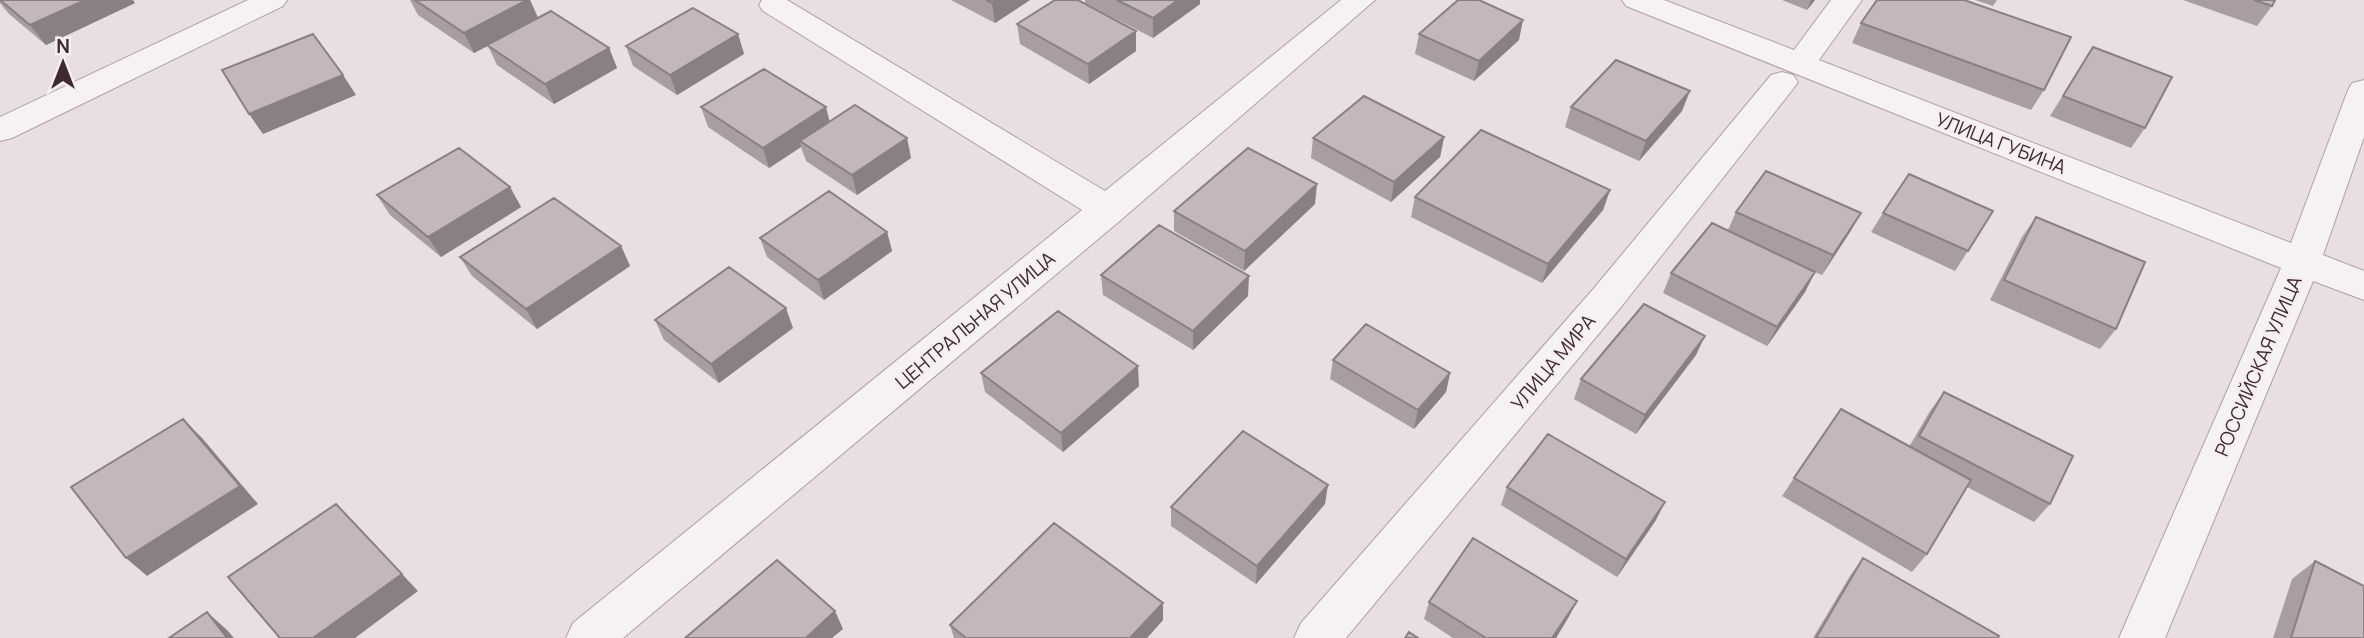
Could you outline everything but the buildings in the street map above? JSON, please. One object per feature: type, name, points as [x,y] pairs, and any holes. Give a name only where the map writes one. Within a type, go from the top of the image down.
[{"type":"street","points":[[0,130],[272,0]]},
{"type":"street","name":"ЦЕНТРАЛЬНАЯ УЛИЦА","points":[[590,638],[1360,0]]},
{"type":"street","name":"УЛИЦА ГУБИНА","points":[[1637,0],[1791,73],[2364,286]]},
{"type":"street","name":"УЛИЦА МИРА","points":[[1317,638],[1608,297],[1791,73],[1847,0]]},
{"type":"street","points":[[774,5],[1109,210]]},
{"type":"street","name":"РОССИЙСКАЯ УЛИЦА","points":[[2142,638],[2302,261],[2364,90]]}]
